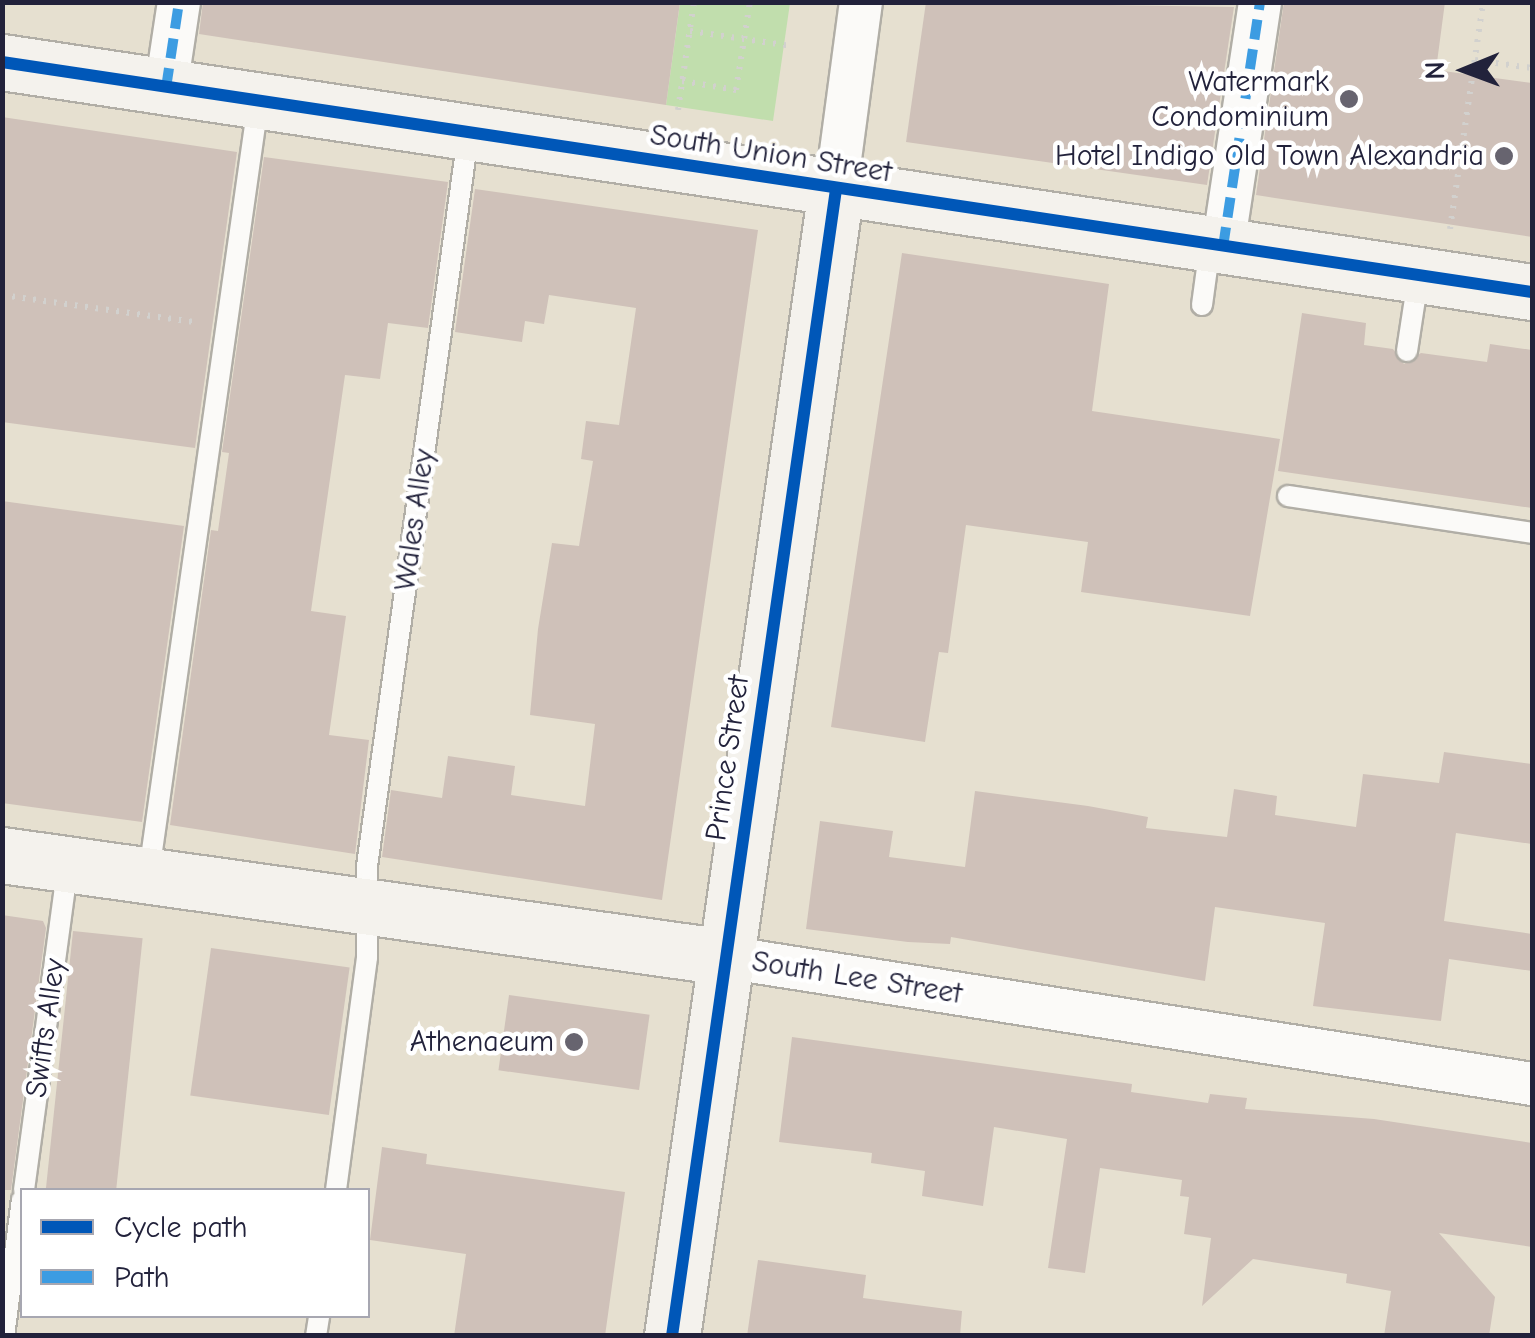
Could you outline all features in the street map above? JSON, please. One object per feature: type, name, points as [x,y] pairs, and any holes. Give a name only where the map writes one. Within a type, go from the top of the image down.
[{"type":"street","points":[[166,88],[179,2]]},
{"type":"street","name":"Prince Street","points":[[672,1336],[861,2]]},
{"type":"street","points":[[1217,245],[1260,2]]},
{"type":"street","name":"South Union Street","points":[[2,62],[1532,292]]},
{"type":"street","name":"South Lee Street","points":[[2,855],[725,957],[1532,1084]]},
{"type":"lane","points":[[149,876],[258,102]]},
{"type":"lane","name":"Wales Alley","points":[[336,1188],[367,958],[367,907],[468,133]]},
{"type":"lane","points":[[1202,305],[1217,245]]},
{"type":"lane","points":[[1407,351],[1419,275]]},
{"type":"lane","points":[[1288,496],[1532,533]]},
{"type":"lane","name":"Swifts Alley","points":[[24,1188],[68,865]]},
{"type":"lane","points":[[4,1336],[20,1215]]},
{"type":"path","points":[[677,114],[694,2]]},
{"type":"path","points":[[682,81],[736,90],[750,2]]},
{"type":"path","points":[[1450,230],[1483,2]]},
{"type":"path","points":[[690,31],[792,46]]},
{"type":"path","points":[[1475,60],[1532,68]]},
{"type":"path","points":[[2,295],[227,326]]},
{"type":"green space","points":[[680,3],[790,3],[773,121],[666,105]]},
{"type":"building","points":[[203,2],[680,2],[666,105],[199,34]]},
{"type":"building","points":[[926,2],[1234,7],[1207,185],[906,142]]},
{"type":"building","name":"Watermark Condominium","points":[[1284,2],[1445,2],[1436,70],[1532,83],[1532,237],[1256,195]]},
{"type":"building","points":[[2,117],[237,152],[195,448],[2,422]]},
{"type":"building","points":[[264,157],[448,182],[428,328],[388,323],[380,379],[345,375],[311,611],[346,616],[329,735],[369,740],[355,854],[170,825],[211,530],[218,531],[229,453],[222,452]]},
{"type":"building","points":[[475,189],[758,230],[662,900],[382,857],[391,790],[442,798],[448,756],[515,766],[511,795],[585,806],[595,724],[530,715],[538,629],[552,543],[579,546],[593,461],[581,459],[586,421],[619,425],[636,308],[549,295],[544,324],[525,321],[522,342],[455,332]]},
{"type":"building","points":[[902,253],[1109,284],[1092,411],[1280,439],[1250,616],[1081,592],[1088,542],[966,525],[948,653],[939,652],[925,742],[831,727]]},
{"type":"building","points":[[1302,313],[1366,323],[1364,345],[1393,349],[1404,364],[1421,353],[1487,362],[1490,344],[1532,350],[1532,508],[1278,471]]},
{"type":"building","points":[[2,501],[184,526],[142,822],[2,803]]},
{"type":"building","points":[[1444,752],[1532,764],[1532,844],[1456,833],[1444,921],[1532,934],[1532,971],[1449,959],[1441,1021],[1313,1006],[1325,923],[1215,907],[1205,981],[951,937],[950,944],[908,942],[806,929],[820,821],[893,831],[889,857],[965,867],[975,791],[1148,817],[1146,828],[1227,837],[1234,789],[1277,796],[1275,815],[1356,827],[1363,774],[1439,783]]},
{"type":"building","points":[[2,915],[43,921],[46,928],[11,1190],[2,1190]]},
{"type":"building","points":[[73,931],[143,938],[116,1188],[46,1188]]},
{"type":"building","points":[[211,948],[350,967],[329,1115],[190,1096]]},
{"type":"building","name":"Athenaeum","points":[[509,995],[650,1015],[639,1090],[498,1070]]},
{"type":"building","points":[[792,1037],[1132,1084],[1131,1092],[1208,1103],[1210,1094],[1247,1098],[1245,1109],[1374,1119],[1532,1143],[1532,1247],[1439,1233],[1495,1297],[1489,1336],[1384,1336],[1391,1291],[1346,1283],[1347,1274],[1253,1259],[1202,1306],[1211,1238],[1184,1234],[1189,1197],[1180,1196],[1182,1180],[1100,1168],[1085,1273],[1048,1268],[1067,1139],[994,1127],[983,1206],[922,1196],[925,1171],[871,1163],[872,1153],[779,1142]]},
{"type":"building","points":[[382,1147],[427,1154],[426,1164],[625,1192],[605,1336],[454,1336],[466,1254],[370,1240]]},
{"type":"building","points":[[758,1260],[866,1275],[863,1298],[962,1311],[960,1336],[747,1336]]},
{"type":"marked path","points":[[166,88],[179,2]]},
{"type":"marked path","points":[[1223,247],[1260,2]]},
{"type":"cycle path","points":[[2,62],[1532,292]]},
{"type":"cycle path","points":[[672,1336],[836,189]]},
{"type":"place","name":"Watermark Condominium","points":[[1349,99]]},
{"type":"place","name":"Hotel Indigo Old Town Alexandria","points":[[1504,156]]},
{"type":"place","name":"Athenaeum","points":[[574,1042]]}]
